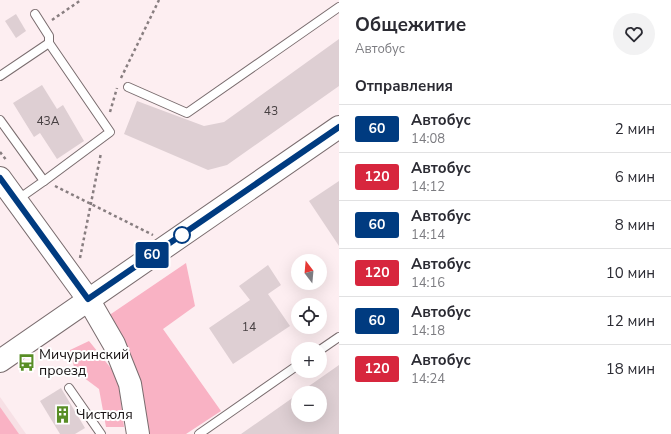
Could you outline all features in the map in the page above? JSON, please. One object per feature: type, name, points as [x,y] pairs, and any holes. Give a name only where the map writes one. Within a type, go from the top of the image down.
[{"type":"street","points":[[0,361],[339,127]]},
{"type":"street","points":[[0,178],[88,299],[114,344],[130,384],[138,434]]},
{"type":"lane","points":[[128,87],[187,113],[339,7]]},
{"type":"lane","points":[[16,200],[110,132],[49,43],[49,36],[35,14]]},
{"type":"lane","points":[[0,76],[49,43]]},
{"type":"lane","points":[[0,120],[44,181]]},
{"type":"lane","points":[[327,345],[339,337]]},
{"type":"lane","points":[[199,434],[291,370]]},
{"type":"lane","points":[[70,388],[101,434]]},
{"type":"path","points":[[43,26],[81,0]]},
{"type":"path","points":[[106,126],[118,84],[159,0]]},
{"type":"path","points":[[79,264],[104,137]]},
{"type":"path","points":[[44,181],[154,236]]},
{"type":"shaded area","points":[[186,263],[195,306],[163,329],[221,411],[186,434],[149,434],[133,370],[108,316]]},
{"type":"shaded area","points":[[89,341],[118,377],[124,427],[106,427],[99,389],[75,371],[70,350]]},
{"type":"shaded area","points":[[0,397],[26,434],[0,434]]},
{"type":"shaded area","points":[[0,407],[19,434],[0,434]]},
{"type":"building","points":[[16,14],[26,31],[16,38],[5,21]]},
{"type":"building","points":[[339,39],[339,86],[227,165],[208,170],[124,134],[137,101],[204,126],[224,122]]},
{"type":"building","points":[[42,85],[57,109],[63,105],[84,141],[57,159],[40,133],[34,137],[13,103]]},
{"type":"building","points":[[339,181],[339,246],[309,201]]},
{"type":"building","points":[[268,265],[281,285],[268,294],[290,326],[233,364],[209,328],[250,300],[239,286]]},
{"type":"building","points":[[339,365],[339,434],[241,434],[291,399],[291,422],[327,422],[327,386],[309,386],[320,378],[327,378],[327,373]]},
{"type":"building","name":"Чистюля","points":[[61,388],[85,428],[75,434],[60,434],[40,401]]},
{"type":"bus line","name":"60","points":[[0,178],[88,299],[339,127]]},
{"type":"place","name":"Мичуринский проезд","points":[[26,362]]},
{"type":"place","name":"Чистюля","points":[[63,414]]}]
